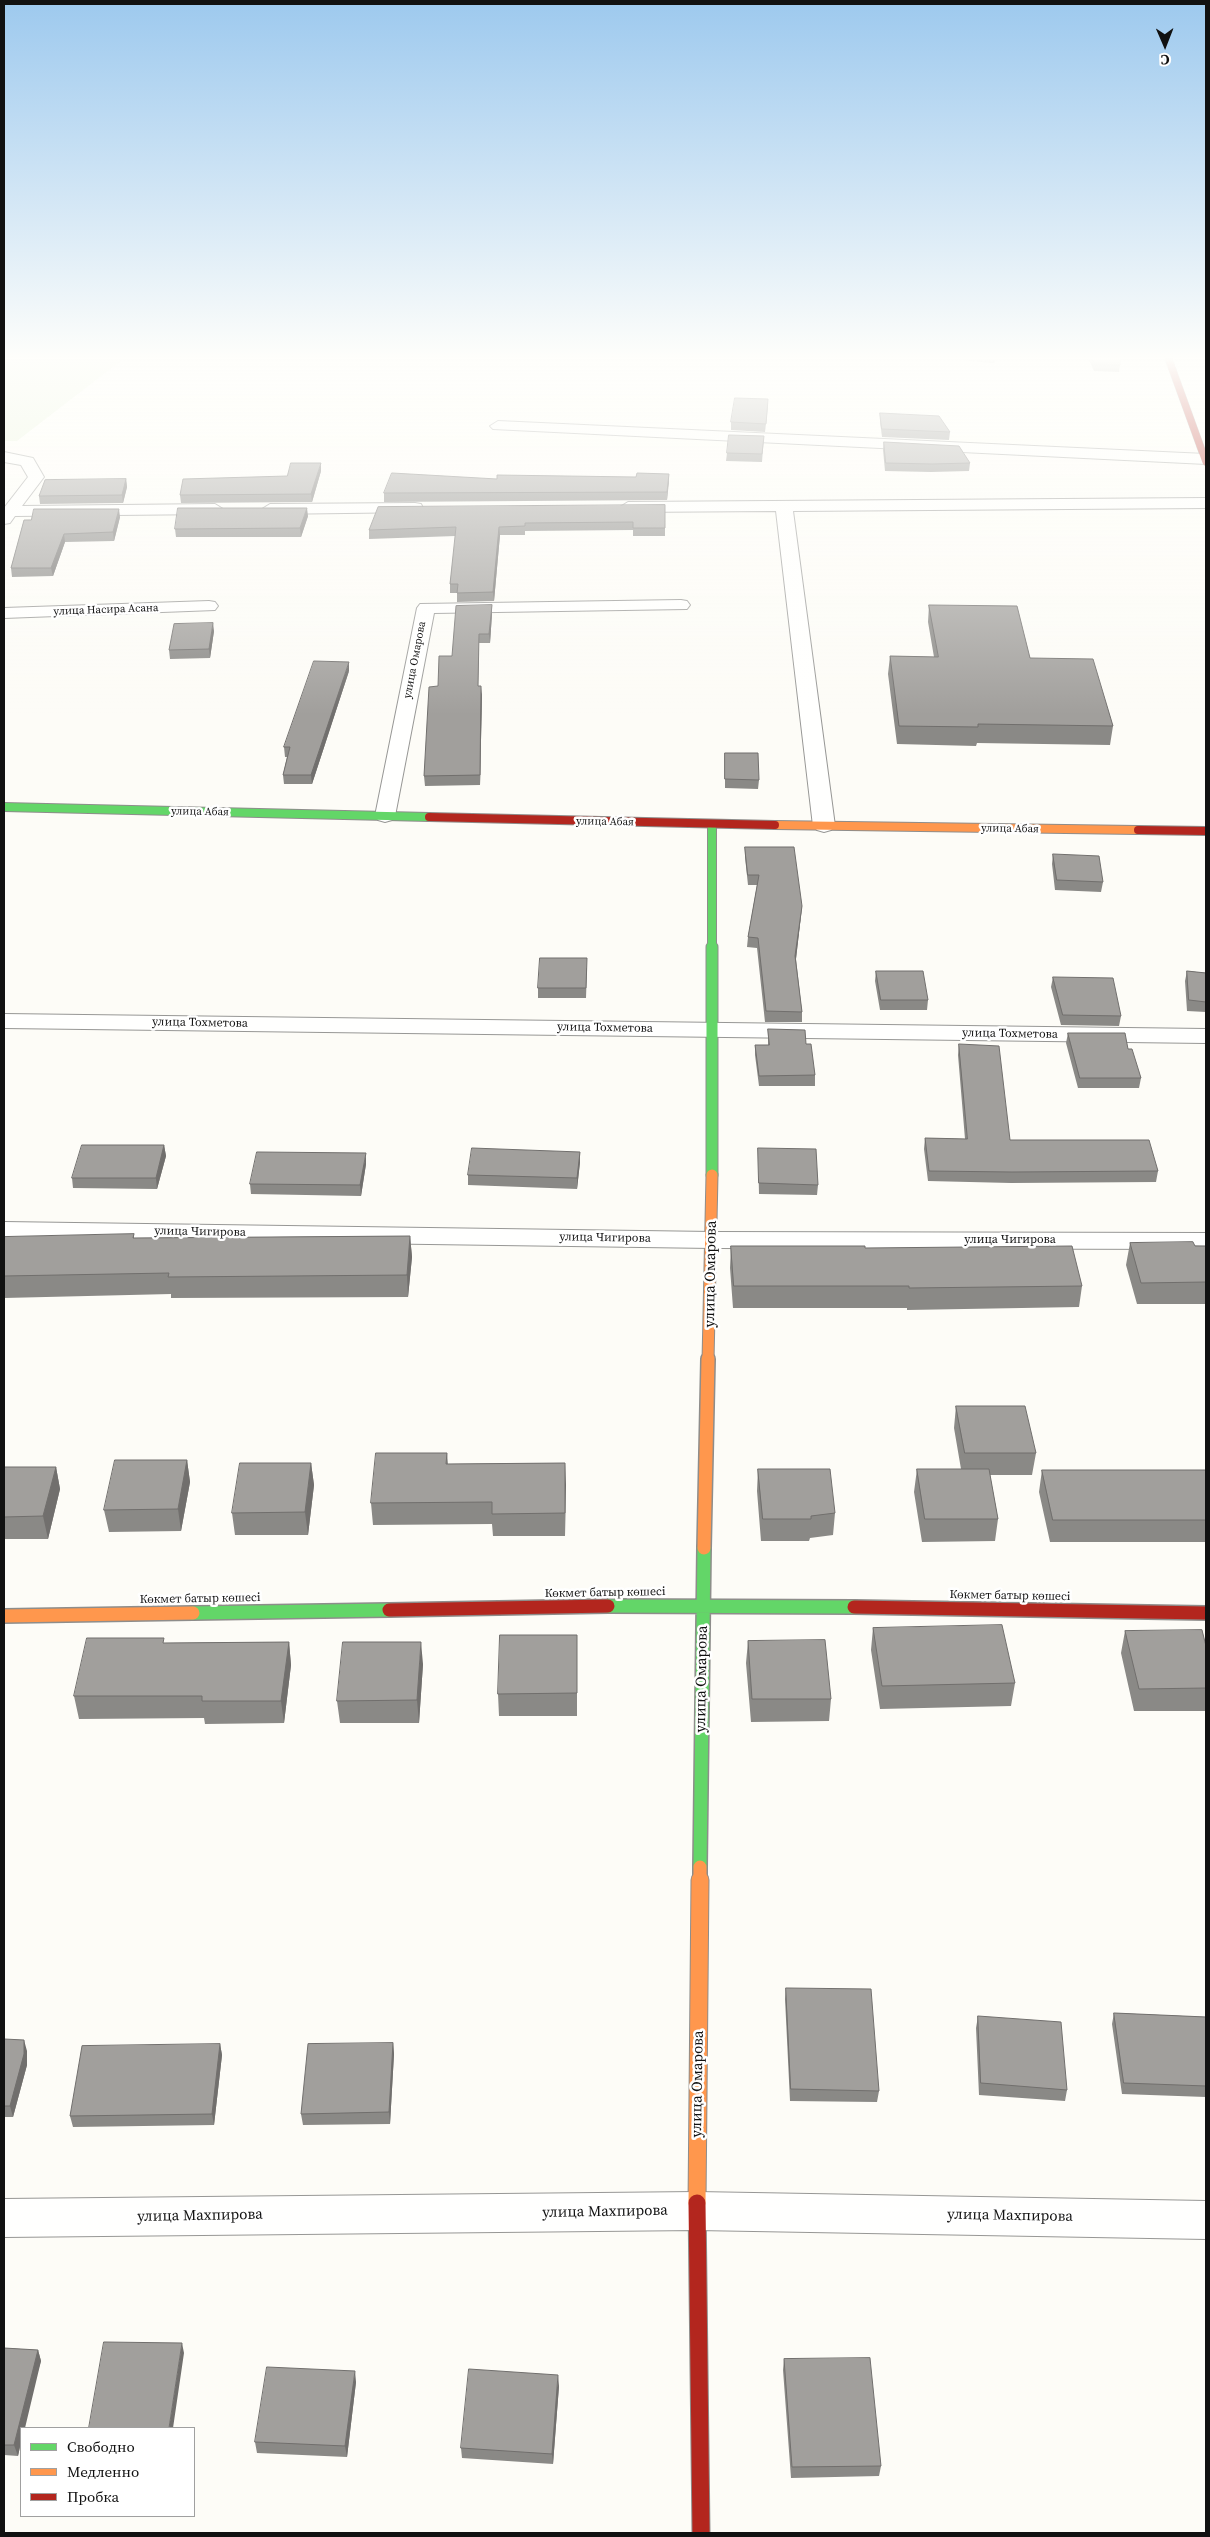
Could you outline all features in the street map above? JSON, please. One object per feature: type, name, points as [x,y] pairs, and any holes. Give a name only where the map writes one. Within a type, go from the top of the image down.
[{"type":"street","points":[[8,515],[35,478]]},
{"type":"street","points":[[616,507],[1206,503]]},
{"type":"street","points":[[784,506],[824,826]]},
{"type":"street","points":[[250,509],[428,508]]},
{"type":"street","points":[[8,515],[230,509]]},
{"type":"street","name":"улица Омарова","points":[[385,816],[426,608],[681,605]]},
{"type":"street","name":"улица Насира Асана","points":[[4,613],[209,606]]},
{"type":"street","name":"улица Абая","points":[[4,807],[712,824],[1206,831]]},
{"type":"street","name":"улица Омарова","points":[[701,2533],[697,2211],[702,1605],[712,1240],[712,824]]},
{"type":"street","name":"улица Тохметова","points":[[4,1021],[1206,1036]]},
{"type":"street","name":"улица Чигирова","points":[[4,1230],[712,1240],[1206,1241]]},
{"type":"street","name":"Көкмет батыр көшесі","points":[[4,1616],[702,1605],[1206,1613]]},
{"type":"street","name":"улица Махпирова","points":[[4,2218],[697,2211],[1206,2220]]},
{"type":"building","points":[[316,478],[311,494],[180,495],[183,479]]},
{"type":"building","points":[[390,478],[669,478],[667,492],[384,493]]},
{"type":"building","points":[[126,479],[122,495],[39,496],[45,480]]},
{"type":"building","points":[[665,505],[665,528],[633,528],[633,522],[525,523],[525,526],[499,527],[493,592],[457,593],[458,584],[450,584],[456,527],[369,530],[378,507]]},
{"type":"building","points":[[178,508],[307,508],[300,528],[175,529]]},
{"type":"building","points":[[34,509],[119,509],[113,532],[64,534],[51,568],[11,568],[24,520],[31,520]]},
{"type":"building","points":[[492,605],[489,634],[479,634],[478,686],[481,686],[480,775],[424,776],[429,687],[438,686],[439,656],[452,656],[456,606]]},
{"type":"building","points":[[929,605],[1017,606],[1030,658],[1093,659],[1113,726],[978,724],[978,727],[899,726],[890,656],[938,657]]},
{"type":"building","points":[[213,623],[209,649],[169,650],[174,624]]},
{"type":"building","points":[[314,661],[349,662],[311,775],[283,775],[290,747],[284,747]]},
{"type":"building","points":[[725,753],[758,753],[759,780],[725,779]]},
{"type":"building","points":[[745,847],[794,847],[802,906],[795,956],[802,1012],[766,1011],[758,938],[748,937],[759,875],[748,875]]},
{"type":"building","points":[[1053,854],[1099,856],[1103,882],[1057,880]]},
{"type":"building","points":[[540,958],[587,958],[586,988],[538,988]]},
{"type":"building","points":[[876,971],[923,971],[928,1000],[881,1000]]},
{"type":"building","points":[[1187,971],[1206,973],[1206,1002],[1189,1000]]},
{"type":"building","points":[[1053,977],[1113,978],[1121,1016],[1063,1015]]},
{"type":"building","points":[[768,1029],[805,1030],[806,1044],[811,1044],[815,1075],[759,1076],[755,1045],[769,1045]]},
{"type":"building","points":[[1068,1033],[1125,1033],[1128,1049],[1132,1049],[1141,1078],[1080,1078]]},
{"type":"building","points":[[959,1044],[999,1046],[1010,1140],[1149,1140],[1158,1171],[929,1171],[925,1138],[967,1139]]},
{"type":"building","points":[[82,1145],[164,1145],[156,1178],[72,1178]]},
{"type":"building","points":[[472,1148],[580,1152],[577,1178],[468,1175]]},
{"type":"building","points":[[758,1148],[816,1149],[818,1185],[759,1183]]},
{"type":"building","points":[[257,1152],[366,1153],[360,1185],[250,1184]]},
{"type":"building","points":[[134,1234],[133,1238],[410,1236],[407,1275],[168,1277],[169,1273],[4,1276],[4,1237]]},
{"type":"building","points":[[1193,1242],[1195,1246],[1206,1246],[1206,1282],[1141,1283],[1130,1243]]},
{"type":"building","points":[[731,1246],[865,1246],[865,1248],[1072,1246],[1082,1286],[909,1288],[909,1286],[734,1286]]},
{"type":"building","points":[[956,1406],[1025,1406],[1036,1453],[965,1453]]},
{"type":"building","points":[[376,1453],[447,1453],[446,1464],[565,1463],[565,1513],[492,1514],[492,1502],[371,1503]]},
{"type":"building","points":[[115,1460],[187,1460],[178,1509],[104,1510]]},
{"type":"building","points":[[240,1463],[311,1463],[305,1512],[232,1513]]},
{"type":"building","points":[[4,1467],[56,1467],[43,1516],[4,1517]]},
{"type":"building","points":[[758,1469],[830,1469],[835,1513],[811,1516],[811,1519],[763,1519]]},
{"type":"building","points":[[917,1469],[989,1469],[998,1519],[925,1519]]},
{"type":"building","points":[[1042,1470],[1206,1470],[1206,1520],[1053,1520]]},
{"type":"building","points":[[1002,1625],[1015,1683],[882,1686],[873,1628]]},
{"type":"building","points":[[1202,1630],[1206,1646],[1206,1688],[1139,1689],[1125,1631]]},
{"type":"building","points":[[500,1635],[577,1635],[577,1693],[498,1694]]},
{"type":"building","points":[[87,1638],[164,1638],[163,1643],[289,1642],[281,1701],[202,1701],[202,1696],[74,1696]]},
{"type":"building","points":[[825,1640],[831,1699],[752,1699],[748,1641]]},
{"type":"building","points":[[343,1642],[421,1642],[417,1700],[337,1701]]},
{"type":"building","points":[[786,1988],[871,1989],[879,2091],[791,2089]]},
{"type":"building","points":[[1114,2013],[1206,2017],[1206,2086],[1124,2083]]},
{"type":"building","points":[[978,2016],[1061,2022],[1067,2090],[981,2083]]},
{"type":"building","points":[[4,2039],[24,2040],[24,2054],[10,2106],[4,2106]]},
{"type":"building","points":[[393,2043],[389,2112],[301,2114],[308,2044]]},
{"type":"building","points":[[220,2044],[212,2114],[70,2116],[82,2046]]},
{"type":"building","points":[[104,2342],[182,2343],[169,2427],[89,2427]]},
{"type":"building","points":[[4,2348],[38,2350],[14,2445],[4,2445]]},
{"type":"building","points":[[870,2358],[881,2466],[792,2467],[784,2359]]},
{"type":"building","points":[[267,2367],[355,2371],[345,2446],[255,2442]]},
{"type":"building","points":[[469,2369],[558,2375],[552,2454],[461,2448]]},
{"type":"traffic: fast","points":[[4,807],[429,817]]},
{"type":"traffic: fast","points":[[712,824],[712,1175]]},
{"type":"traffic: fast","points":[[700,1867],[704,1548]]},
{"type":"traffic: fast","points":[[608,1606],[854,1607]]},
{"type":"traffic: fast","points":[[193,1613],[389,1610]]},
{"type":"traffic: slow","points":[[775,825],[1138,830]]},
{"type":"traffic: slow","points":[[704,1548],[712,1175]]},
{"type":"traffic: slow","points":[[4,1616],[193,1613]]},
{"type":"traffic: slow","points":[[697,2203],[700,1867]]},
{"type":"traffic: jam","points":[[429,817],[775,825]]},
{"type":"traffic: jam","points":[[1138,830],[1206,831]]},
{"type":"traffic: jam","points":[[389,1610],[608,1606]]},
{"type":"traffic: jam","points":[[854,1607],[1206,1613]]},
{"type":"traffic: jam","points":[[697,2203],[701,2533]]}]
